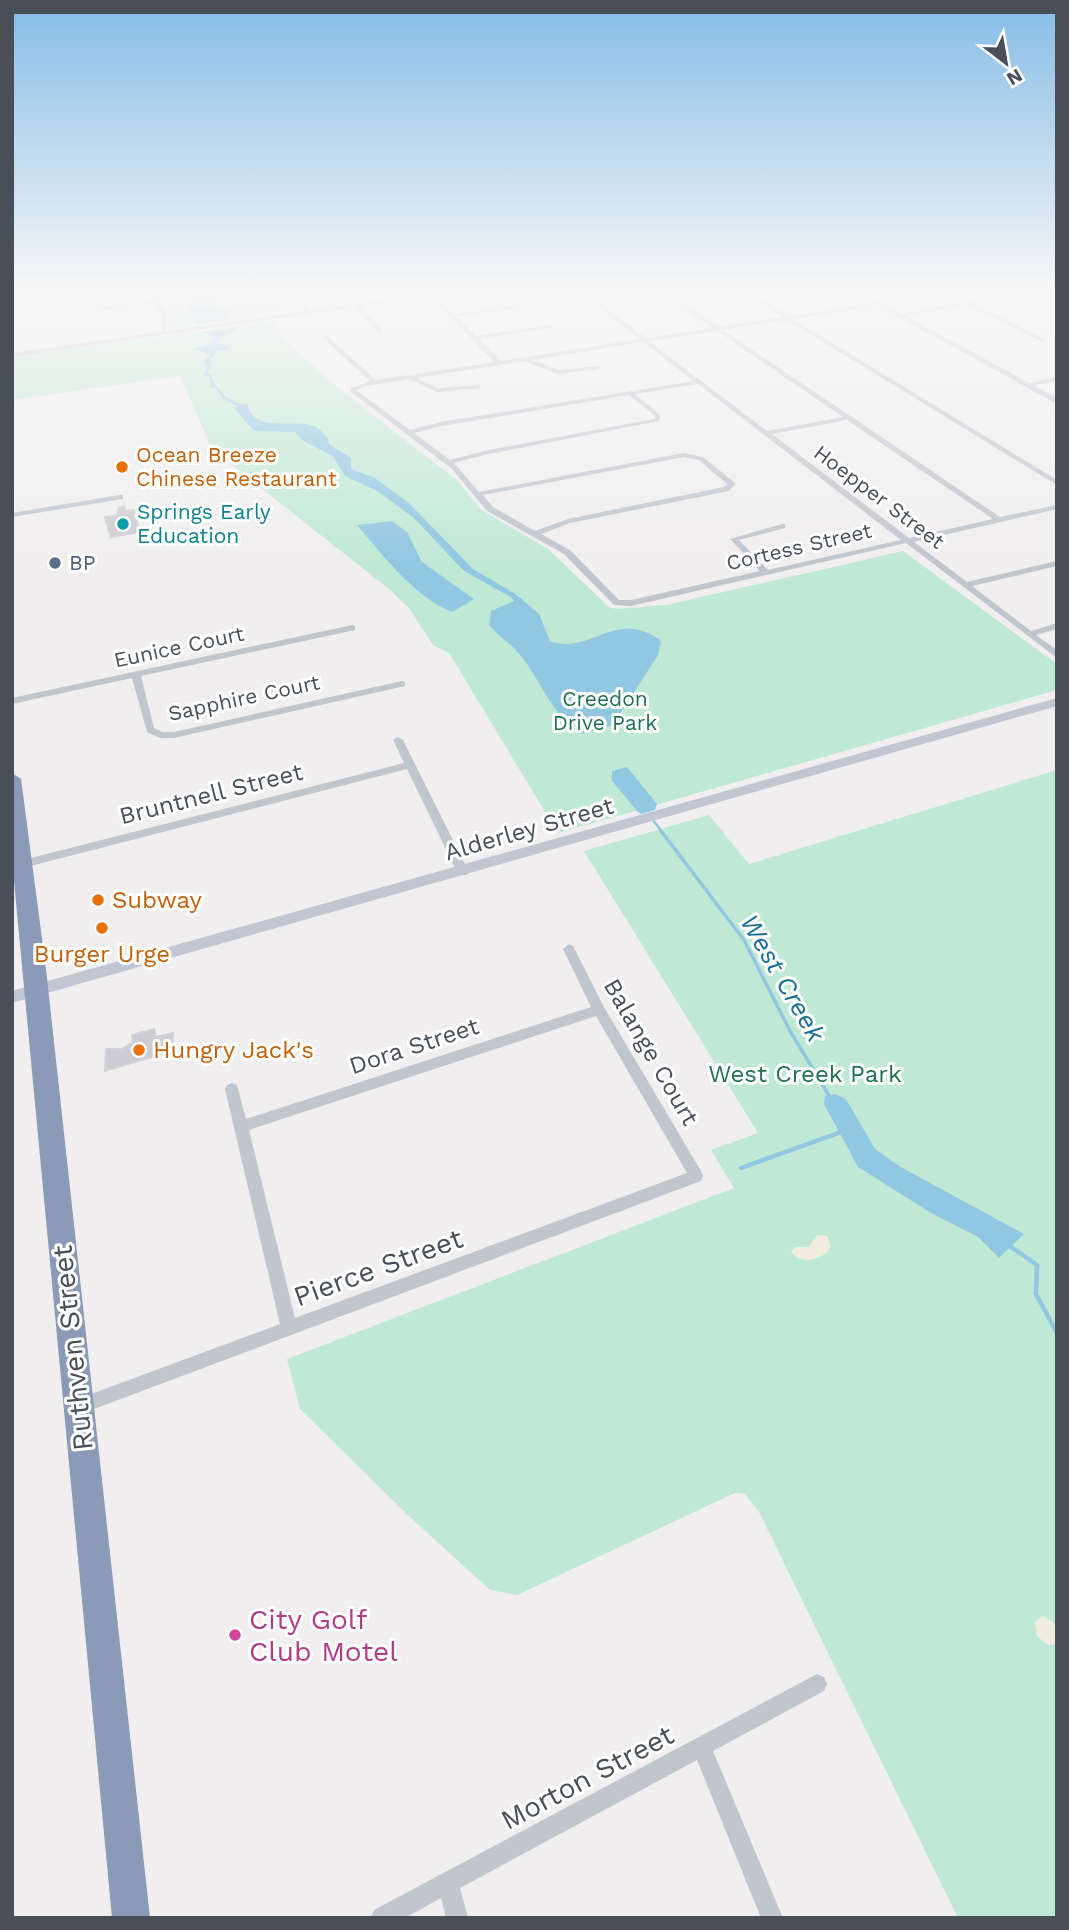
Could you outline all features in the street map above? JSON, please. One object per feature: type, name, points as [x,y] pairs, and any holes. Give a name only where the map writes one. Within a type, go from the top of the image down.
[{"type":"highway","name":"Ruthven Street","points":[[12,779],[23,864],[24,994],[78,1407],[131,1918]]},
{"type":"main road","points":[[1019,381],[1057,402]]},
{"type":"main road","name":"Alderley Street","points":[[24,994],[1057,702]]},
{"type":"street","points":[[381,381],[354,387],[354,393],[449,463],[490,509],[536,534],[568,521],[726,489],[731,484],[701,458],[684,454],[478,494]]},
{"type":"street","points":[[418,381],[437,390],[479,386]]},
{"type":"street","points":[[792,381],[999,520]]},
{"type":"street","points":[[890,381],[1057,484]]},
{"type":"street","points":[[1026,385],[1046,381]]},
{"type":"street","points":[[408,433],[441,424],[698,382]]},
{"type":"street","name":"Hoepper Street","points":[[698,382],[1057,655]]},
{"type":"street","points":[[449,463],[484,453],[657,420],[658,416],[629,393]]},
{"type":"street","points":[[766,433],[846,418]]},
{"type":"street","points":[[12,515],[120,496]]},
{"type":"street","name":"Cortess Street","points":[[536,534],[567,552],[609,598],[617,603],[631,603],[1057,507]]},
{"type":"street","points":[[766,573],[734,539],[782,526]]},
{"type":"street","points":[[967,586],[1057,563]]},
{"type":"street","points":[[1029,634],[1057,626]]},
{"type":"street","name":"Eunice Court","points":[[12,701],[352,628]]},
{"type":"street","name":"Sapphire Court","points":[[136,675],[150,730],[160,735],[174,735],[402,684]]},
{"type":"street","points":[[398,740],[463,872]]},
{"type":"street","name":"Bruntnell Street","points":[[23,864],[410,765]]},
{"type":"street","name":"Balange Court","points":[[569,949],[599,1010],[696,1176]]},
{"type":"street","name":"Dora Street","points":[[242,1126],[599,1010]]},
{"type":"street","points":[[232,1089],[289,1328]]},
{"type":"street","name":"Pierce Street","points":[[78,1407],[696,1176]]},
{"type":"street","name":"Morton Street","points":[[382,1918],[817,1684]]},
{"type":"street","points":[[702,1748],[772,1918]]},
{"type":"street","points":[[447,1882],[457,1918]]},
{"type":"green space","name":"Creedon Drive Park","points":[[12,381],[145,381],[12,400]]},
{"type":"green space","name":"Creedon Drive Park","points":[[182,381],[330,381],[459,482],[480,509],[548,549],[609,607],[617,609],[666,605],[903,551],[1057,664],[1057,690],[558,833],[449,653],[433,645],[409,608],[389,589],[212,449]]},
{"type":"green space","name":"West Creek Park","points":[[1057,770],[1057,1918],[958,1918],[758,1510],[745,1494],[735,1493],[517,1595],[490,1590],[412,1519],[300,1409],[287,1359],[734,1188],[711,1150],[758,1133],[584,851],[709,815],[749,864]]},
{"type":"sand","points":[[817,1235],[827,1236],[831,1246],[827,1253],[803,1260],[791,1251],[795,1247],[809,1247]]},
{"type":"sand","points":[[1043,1616],[1057,1625],[1056,1644],[1048,1645],[1037,1636],[1035,1622]]},
{"type":"water","points":[[210,381],[214,381],[224,395],[235,402],[248,404],[251,413],[266,422],[308,424],[318,428],[329,444],[351,458],[351,469],[375,478],[409,503],[473,569],[517,595],[539,614],[550,641],[577,643],[615,630],[628,629],[643,631],[659,639],[661,642],[658,655],[613,725],[582,734],[555,709],[521,656],[489,625],[491,611],[514,601],[511,597],[464,571],[414,518],[377,491],[345,476],[333,456],[305,442],[295,432],[254,431],[234,408],[238,406],[223,399],[215,388],[211,388]]},
{"type":"water","points":[[392,521],[407,532],[422,562],[474,599],[452,612],[438,605],[400,574],[357,525]]},
{"type":"water","points":[[627,767],[657,804],[655,810],[641,814],[612,781],[612,771]]},
{"type":"water","points":[[835,1094],[846,1099],[875,1149],[899,1166],[1024,1234],[999,1258],[978,1237],[931,1213],[858,1167],[824,1104],[825,1096]]},
{"type":"building","name":"Springs Early Education","points":[[124,506],[126,511],[134,510],[140,532],[111,537],[105,517],[117,515],[119,508]]},
{"type":"building","name":"Hungry Jack's","points":[[154,1029],[156,1037],[173,1033],[172,1051],[105,1071],[106,1049],[122,1049],[133,1042],[132,1035]]},
{"type":"waterway","name":"West Creek","points":[[652,819],[663,833]]},
{"type":"waterway","name":"West Creek","points":[[661,831],[744,940],[790,1031],[830,1097]]},
{"type":"waterway","points":[[741,1168],[844,1131]]},
{"type":"waterway","name":"West Creek","points":[[1007,1244],[1037,1265],[1036,1294],[1057,1333]]},
{"type":"place","name":"Ocean Breeze Chinese Restaurant","points":[[122,467]]},
{"type":"place","name":"Springs Early Education","points":[[123,524]]},
{"type":"place","name":"BP","points":[[55,563]]},
{"type":"place","name":"Subway","points":[[98,900]]},
{"type":"place","name":"Burger Urge","points":[[102,928]]},
{"type":"place","name":"Hungry Jack's","points":[[139,1050]]},
{"type":"place","name":"City Golf Club Motel","points":[[235,1635]]}]
